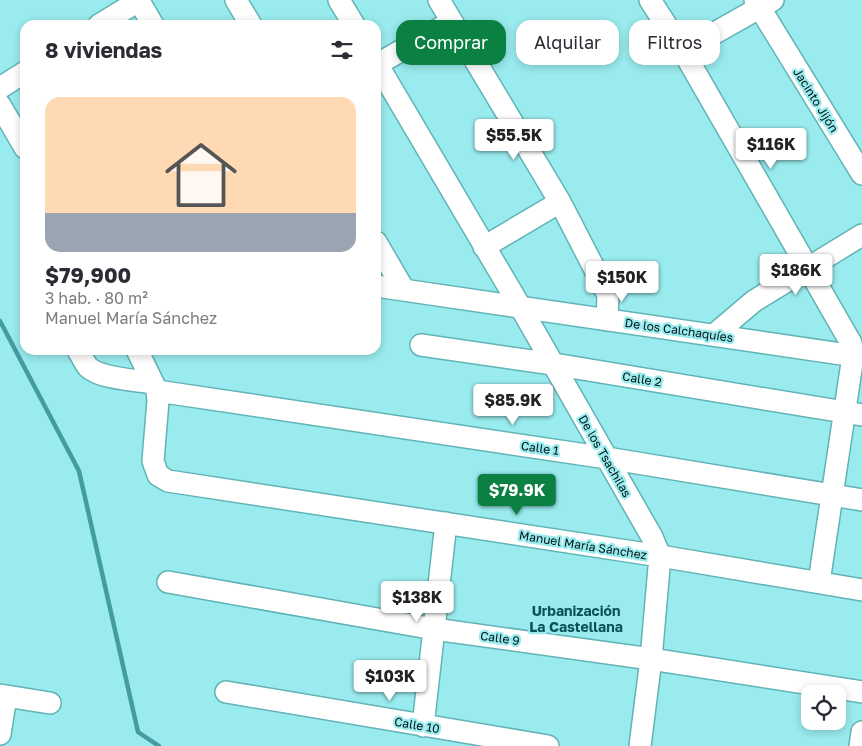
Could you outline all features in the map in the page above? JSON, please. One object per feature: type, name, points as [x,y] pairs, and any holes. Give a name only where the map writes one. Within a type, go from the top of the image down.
[{"type":"street","points":[[107,20],[140,0],[150,20]]},
{"type":"street","points":[[236,0],[248,20]]},
{"type":"street","points":[[339,0],[351,20]]},
{"type":"street","points":[[439,0],[450,20]]},
{"type":"street","points":[[650,0],[663,20]]},
{"type":"street","points":[[720,29],[763,3]]},
{"type":"street","name":"Jacinto Jijón","points":[[763,3],[862,174]]},
{"type":"street","points":[[381,62],[396,53]]},
{"type":"street","points":[[477,65],[560,202],[608,295],[607,320]]},
{"type":"street","points":[[691,65],[857,356],[853,413],[832,496],[819,582]]},
{"type":"street","name":"De los Tsachilas","points":[[381,71],[521,308],[652,537],[660,556],[651,659],[640,746]]},
{"type":"street","points":[[0,88],[20,75]]},
{"type":"street","points":[[0,105],[20,139]]},
{"type":"street","points":[[484,247],[560,202]]},
{"type":"street","points":[[714,335],[754,301],[862,235]]},
{"type":"street","points":[[381,251],[404,290]]},
{"type":"street","name":"De los Calchaquíes","points":[[381,287],[857,356]]},
{"type":"street","name":"Calle 2","points":[[421,345],[553,364],[853,413]]},
{"type":"street","name":"Calle 1","points":[[81,355],[87,366],[103,375],[155,387],[862,500]]},
{"type":"street","points":[[140,355],[155,387]]},
{"type":"street","name":"Manuel María Sánchez","points":[[155,387],[158,401],[153,461],[158,474],[168,481],[660,556],[862,590]]},
{"type":"street","points":[[423,726],[446,523]]},
{"type":"street","name":"Calle 9","points":[[168,582],[434,630],[651,659],[862,692]]},
{"type":"street","name":"Calle 10","points":[[226,692],[423,726],[497,742],[548,746]]},
{"type":"street","points":[[0,734],[3,695],[50,703]]},
{"type":"street","points":[[860,746],[862,732]]},
{"type":"waterway","points":[[0,321],[79,471],[138,732],[159,746]]},
{"type":"district","name":"Urbanización La Castellana","points":[[576,618]]}]
